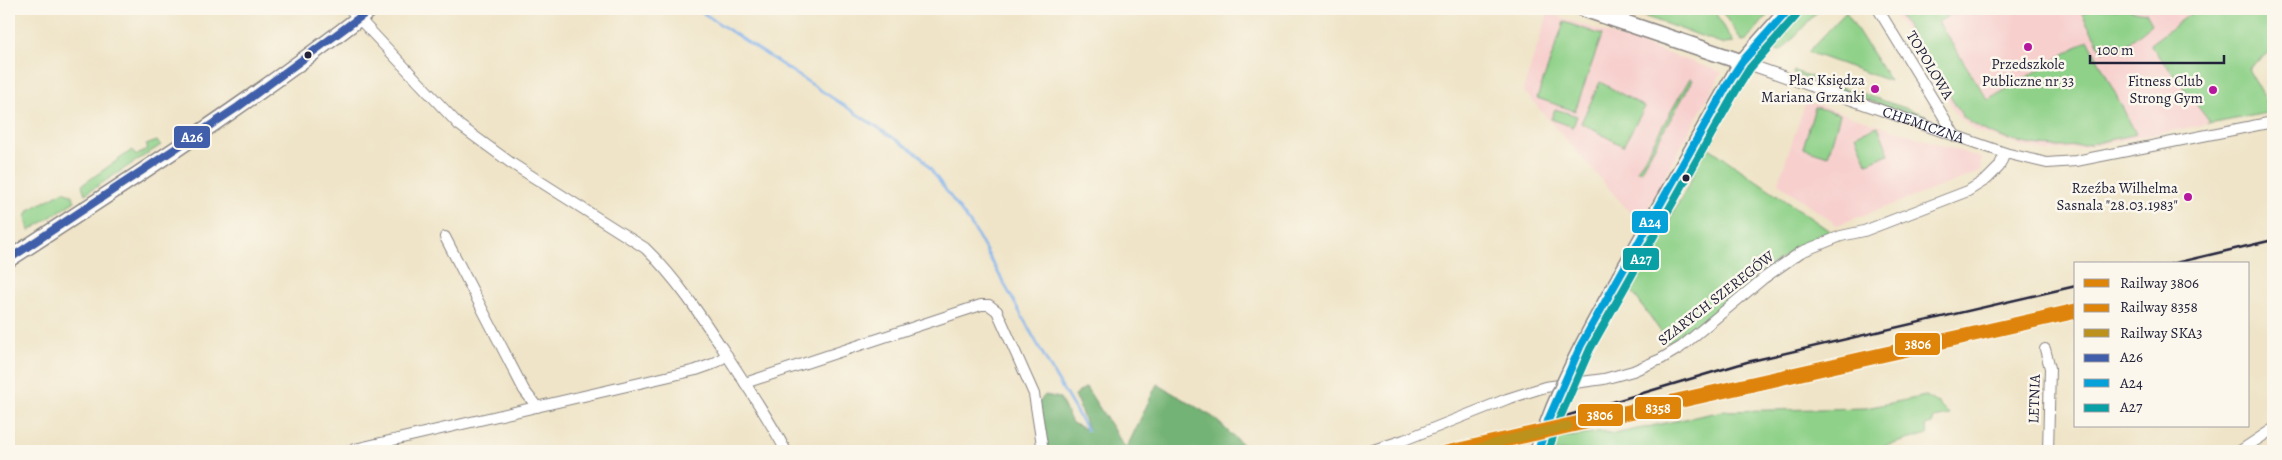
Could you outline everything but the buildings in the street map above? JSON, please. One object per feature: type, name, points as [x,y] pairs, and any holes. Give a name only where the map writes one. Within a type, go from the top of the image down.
[{"type":"street","name":"CHEMICZNA","points":[[1584,9],[1956,137],[2005,153],[2047,162],[2076,161],[2273,122]]},
{"type":"street","points":[[1538,451],[1560,391],[1581,345],[1621,274],[1742,62],[1789,9]]},
{"type":"street","name":"TOPOLOWA","points":[[1878,9],[1956,137]]},
{"type":"street","points":[[9,259],[176,151],[360,12],[459,125],[511,163],[645,248],[675,280],[769,419],[786,451]]},
{"type":"street","name":"SZARYCH SZEREGÓW","points":[[1370,451],[1404,440],[1507,399],[1545,387],[1604,379],[1633,371],[1661,359],[1681,347],[1764,278],[1801,252],[1841,236],[1864,231],[1968,191],[1988,179],[1999,167],[2005,153]]},
{"type":"street","points":[[445,237],[524,390],[537,408]]},
{"type":"street","points":[[745,383],[981,305],[989,305],[997,311],[1034,394],[1043,451]]},
{"type":"street","name":"LETNIA","points":[[2045,349],[2050,368],[2048,451]]},
{"type":"street","points":[[346,451],[696,370],[713,364],[727,355]]},
{"type":"street","points":[[2240,451],[2273,429]]},
{"type":"shaded area","points":[[1898,9],[2191,9],[2193,12],[2208,124],[2082,148],[2047,151],[2027,148],[1976,131],[1958,117],[1893,12]]},
{"type":"shaded area","points":[[1548,13],[1722,72],[1639,223],[1523,90]]},
{"type":"shaded area","points":[[1806,101],[1981,158],[1980,172],[1837,225],[1778,183]]},
{"type":"green space","points":[[1633,9],[1713,9],[1734,43],[1724,44],[1632,12]]},
{"type":"green space","points":[[1720,9],[1765,9],[1767,16],[1747,40],[1742,41]]},
{"type":"green space","points":[[1799,9],[1819,10],[1781,51],[1763,48]]},
{"type":"green space","points":[[1902,9],[1959,9],[1938,22],[1988,100],[2088,40],[2136,134],[2084,145],[2061,147],[2016,142],[1988,132],[1963,117],[1897,11]]},
{"type":"green space","points":[[2092,9],[2125,9],[2146,13],[2152,24],[2127,44],[2102,51],[2082,14]]},
{"type":"green space","points":[[2191,9],[2273,9],[2273,57],[2270,52],[2248,69],[2273,112],[2208,124],[2209,121],[2150,44],[2193,12]]},
{"type":"green space","points":[[1846,12],[1890,81],[1808,52]]},
{"type":"green space","points":[[1564,22],[1602,35],[1575,111],[1537,98]]},
{"type":"green space","points":[[1794,71],[1926,115],[1926,118],[1935,121],[1933,122],[1793,74]]},
{"type":"green space","points":[[1690,78],[1693,80],[1640,172],[1637,171]]},
{"type":"green space","points":[[1600,82],[1645,107],[1623,146],[1581,123]]},
{"type":"green space","points":[[1815,107],[1840,114],[1828,156],[1803,148]]},
{"type":"green space","points":[[1555,109],[1577,116],[1573,127],[1551,119]]},
{"type":"green space","points":[[1878,126],[1889,154],[1867,163],[1856,135]]},
{"type":"green space","points":[[157,141],[161,145],[85,194],[82,185],[132,150],[136,156],[148,148],[146,145]]},
{"type":"green space","points":[[1705,145],[1831,232],[1777,261],[1671,346],[1631,290],[1690,182]]},
{"type":"green space","points":[[64,191],[72,195],[75,201],[29,231],[26,217],[29,210]]},
{"type":"green space","points":[[1157,384],[1213,417],[1249,451],[1044,451],[1038,404],[1045,395],[1060,398],[1072,423],[1088,430],[1075,395],[1086,387],[1126,449]]},
{"type":"green space","points":[[1926,396],[1938,403],[1950,415],[1934,418],[1932,424],[1925,426],[1928,434],[1867,451],[1551,451],[1556,437],[1576,436],[1601,431],[1614,434],[1723,411],[1866,408]]},
{"type":"waterway","points":[[697,9],[921,156],[974,229],[1087,430]]},
{"type":"railway","points":[[2180,262],[2273,240]]},
{"type":"railway","points":[[1566,416],[1747,362],[2074,286]]},
{"type":"rail line","name":"3806","points":[[1442,451],[2074,308]]},
{"type":"rail line","name":"8358","points":[[1470,451],[2074,314]]},
{"type":"rail line","name":"SKA3","points":[[1468,451],[1568,426]]},
{"type":"transit line","name":"A26","points":[[9,259],[238,107],[371,9]]},
{"type":"transit line","name":"A24","points":[[1538,451],[1549,418],[1581,345],[1729,82],[1742,62],[1789,9]]},
{"type":"transit line","name":"A27","points":[[1548,451],[1558,422],[1590,349],[1738,87],[1750,68],[1796,16]]},
{"type":"place","name":"Przedszkole Publiczne nr 33","points":[[2028,47]]},
{"type":"place","name":"Plac Księdza Mariana Grzanki","points":[[1875,89]]},
{"type":"place","name":"Fitness Club Strong Gym","points":[[2213,90]]},
{"type":"place","name":"Rzeźba Wilhelma Sasnala \"28.03.1983\"","points":[[2188,197]]}]
